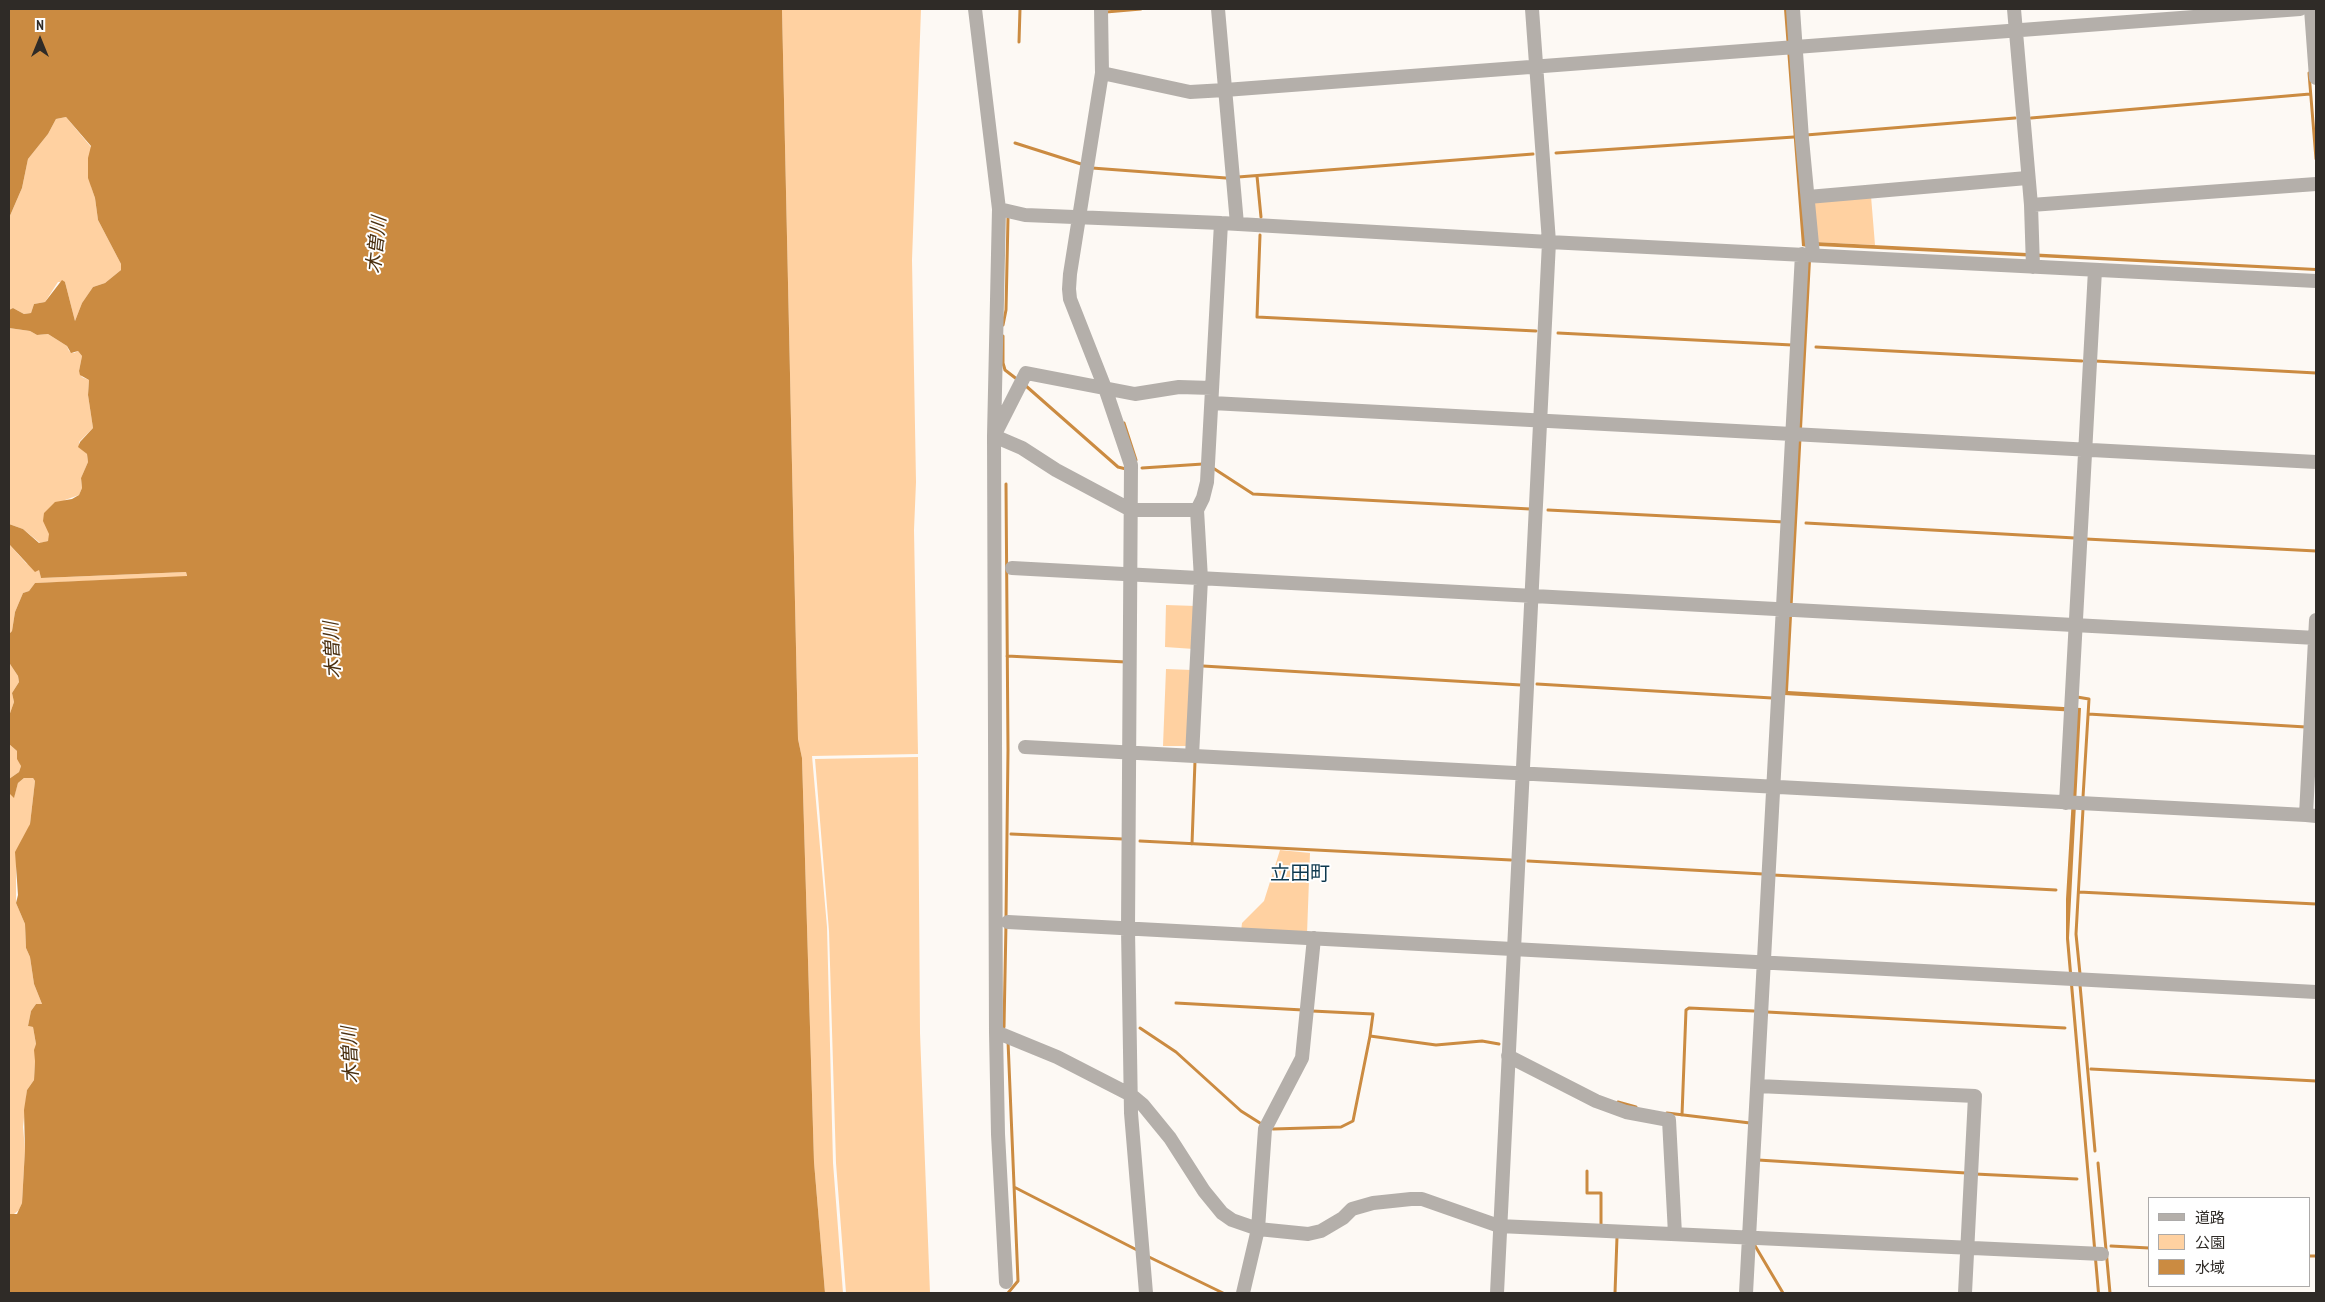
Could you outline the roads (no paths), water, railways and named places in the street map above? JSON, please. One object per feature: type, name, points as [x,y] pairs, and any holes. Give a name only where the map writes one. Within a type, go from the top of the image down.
[{"type":"street","points":[[975,9],[999,209],[994,436],[996,1032],[998,1134],[1006,1282]]},
{"type":"street","points":[[1101,9],[1104,73],[1070,274],[1070,299],[1105,388],[1131,465],[1132,575],[1128,929],[1131,1096],[1146,1293]]},
{"type":"street","points":[[1218,9],[1237,224]]},
{"type":"street","points":[[1497,1293],[1549,242],[1532,9]]},
{"type":"street","points":[[1746,1293],[1773,787],[1787,610],[1808,254],[1808,197],[1791,48],[1793,9]]},
{"type":"street","points":[[2014,9],[2033,259]]},
{"type":"street","points":[[1104,73],[1190,92],[2300,9]]},
{"type":"street","points":[[2311,9],[2314,26],[2316,78]]},
{"type":"street","points":[[1808,197],[2027,178]]},
{"type":"street","points":[[2030,205],[2316,184]]},
{"type":"street","points":[[999,209],[1026,214],[1549,242],[1808,254],[2033,259],[2095,270],[2316,281]]},
{"type":"street","points":[[1192,756],[1201,579],[1197,510],[1203,498],[1207,482],[1221,223]]},
{"type":"street","points":[[2070,803],[2071,710],[2095,270]]},
{"type":"street","points":[[994,436],[1026,373],[1135,394],[1179,387],[1212,388]]},
{"type":"street","points":[[1212,403],[2316,462]]},
{"type":"street","points":[[994,436],[1022,448],[1056,470],[1131,510],[1197,510]]},
{"type":"street","points":[[1012,568],[2316,638]]},
{"type":"street","points":[[1025,747],[2311,816],[2316,620]]},
{"type":"street","points":[[1008,922],[2316,992]]},
{"type":"street","points":[[1243,1293],[1258,1229],[1265,1129],[1302,1058],[1314,938]]},
{"type":"street","points":[[996,1032],[1057,1057],[1131,1096],[1143,1105],[1170,1138],[1204,1191],[1222,1213],[1232,1220],[1258,1229],[1308,1234],[1343,1218],[1352,1209],[1373,1203],[1422,1199],[1500,1226],[2095,1254]]},
{"type":"street","points":[[1508,1056],[1596,1101],[1626,1112],[1669,1120],[1675,1234]]},
{"type":"street","points":[[1758,1086],[1975,1096],[1965,1293]]},
{"type":"water","name":"木曽川","points":[[9,9],[782,9],[798,739],[802,758],[814,1162],[825,1293],[9,1293],[9,1214],[17,1214],[22,1203],[25,1149],[24,1110],[27,1090],[34,1080],[34,1050],[36,1044],[33,1027],[28,1026],[31,1011],[36,1004],[42,1004],[34,984],[30,957],[26,948],[25,924],[16,903],[18,895],[15,852],[30,824],[35,781],[33,778],[24,778],[18,783],[14,798],[10,794],[9,779],[19,772],[21,766],[17,759],[17,751],[9,744],[9,716],[14,702],[12,693],[19,682],[18,676],[10,664],[9,634],[12,631],[15,612],[23,593],[29,591],[35,583],[187,576],[186,572],[41,578],[39,570],[35,572],[9,544],[9,524],[23,529],[39,543],[48,541],[49,534],[43,521],[44,513],[55,502],[72,499],[79,495],[82,488],[81,478],[88,462],[87,454],[78,447],[80,442],[93,428],[88,395],[89,380],[80,375],[79,371],[82,356],[78,351],[71,353],[67,346],[48,334],[37,335],[30,331],[9,328],[9,310],[13,308],[24,314],[31,313],[34,304],[45,302],[62,280],[65,282],[75,321],[82,303],[93,287],[105,283],[121,270],[121,264],[98,220],[95,198],[88,178],[88,158],[91,146],[66,117],[56,119],[48,134],[28,159],[22,188],[9,218]]},
{"type":"water","points":[[1784,9],[1789,9],[1807,247],[1802,246]]},
{"type":"water","points":[[1815,242],[2316,268],[2316,271],[1818,246]]},
{"type":"water","points":[[1807,260],[1811,260],[1788,691],[2081,708],[2069,938],[2100,1293],[2097,1293],[2066,939],[2066,899],[2077,712],[1784,695]]},
{"type":"waterway","points":[[1019,42],[1020,9]]},
{"type":"waterway","points":[[1106,12],[1141,9]]},
{"type":"waterway","points":[[2309,73],[2316,159]]},
{"type":"waterway","points":[[2031,118],[2310,94]]},
{"type":"waterway","points":[[1806,135],[2015,118]]},
{"type":"waterway","points":[[1556,153],[1794,137]]},
{"type":"waterway","points":[[1015,143],[1081,164]]},
{"type":"waterway","points":[[1238,177],[1533,154]]},
{"type":"waterway","points":[[1092,168],[1226,178]]},
{"type":"waterway","points":[[1257,176],[1261,217]]},
{"type":"waterway","points":[[1003,325],[1006,310],[1008,218]]},
{"type":"waterway","points":[[1260,235],[1257,317],[1536,331]]},
{"type":"waterway","points":[[1558,333],[1792,345]]},
{"type":"waterway","points":[[1003,336],[1003,363],[1005,370],[1018,380]]},
{"type":"waterway","points":[[1816,347],[2082,361]]},
{"type":"waterway","points":[[2095,361],[2316,373]]},
{"type":"waterway","points":[[1026,386],[1118,467],[1126,469]]},
{"type":"waterway","points":[[1124,423],[1136,460]]},
{"type":"waterway","points":[[1142,468],[1203,464]]},
{"type":"waterway","points":[[1213,468],[1253,494],[1530,509]]},
{"type":"waterway","points":[[1006,484],[1008,750],[1006,918]]},
{"type":"waterway","points":[[1548,510],[1784,522]]},
{"type":"waterway","points":[[1806,523],[2075,538]]},
{"type":"waterway","points":[[2086,539],[2316,551]]},
{"type":"waterway","points":[[1007,656],[1126,662]]},
{"type":"waterway","points":[[1203,666],[1521,685]]},
{"type":"waterway","points":[[1537,684],[1772,698]]},
{"type":"waterway","points":[[2077,697],[2089,699],[2083,797]]},
{"type":"waterway","points":[[2088,714],[2306,727]]},
{"type":"waterway","points":[[1192,844],[1195,761]]},
{"type":"waterway","points":[[2080,974],[2076,934],[2083,809]]},
{"type":"waterway","points":[[1011,834],[1123,839]]},
{"type":"waterway","points":[[1140,841],[1511,860]]},
{"type":"waterway","points":[[1528,861],[1763,874]]},
{"type":"waterway","points":[[1773,875],[2056,890]]},
{"type":"waterway","points":[[2079,892],[2316,904]]},
{"type":"waterway","points":[[1004,1027],[1006,924]]},
{"type":"waterway","points":[[2080,985],[2095,1151]]},
{"type":"waterway","points":[[1176,1003],[1303,1010]]},
{"type":"waterway","points":[[1682,1115],[1686,1010],[1689,1008],[1754,1011]]},
{"type":"waterway","points":[[1312,1011],[1373,1014],[1370,1036]]},
{"type":"waterway","points":[[1767,1012],[2065,1028]]},
{"type":"waterway","points":[[1140,1028],[1176,1052],[1241,1111],[1260,1123]]},
{"type":"waterway","points":[[1273,1129],[1341,1127],[1353,1121],[1370,1036],[1436,1045],[1482,1041],[1499,1044]]},
{"type":"waterway","points":[[1008,1041],[1018,1281],[1008,1293]]},
{"type":"waterway","points":[[2091,1069],[2316,1081]]},
{"type":"waterway","points":[[1618,1102],[1636,1107]]},
{"type":"waterway","points":[[1667,1113],[1750,1123]]},
{"type":"waterway","points":[[1758,1160],[1966,1173]]},
{"type":"waterway","points":[[2098,1163],[2110,1293]]},
{"type":"waterway","points":[[1587,1171],[1587,1193],[1601,1193],[1601,1225]]},
{"type":"waterway","points":[[1975,1174],[2077,1179]]},
{"type":"waterway","points":[[1014,1187],[1137,1250]]},
{"type":"waterway","points":[[1615,1293],[1617,1237]]},
{"type":"waterway","points":[[1754,1244],[1783,1293]]},
{"type":"waterway","points":[[2111,1246],[2148,1248]]},
{"type":"waterway","points":[[2310,1256],[2316,1256]]},
{"type":"waterway","points":[[1149,1257],[1223,1293]]},
{"type":"district","name":"立田町","points":[[1300,874]]}]
